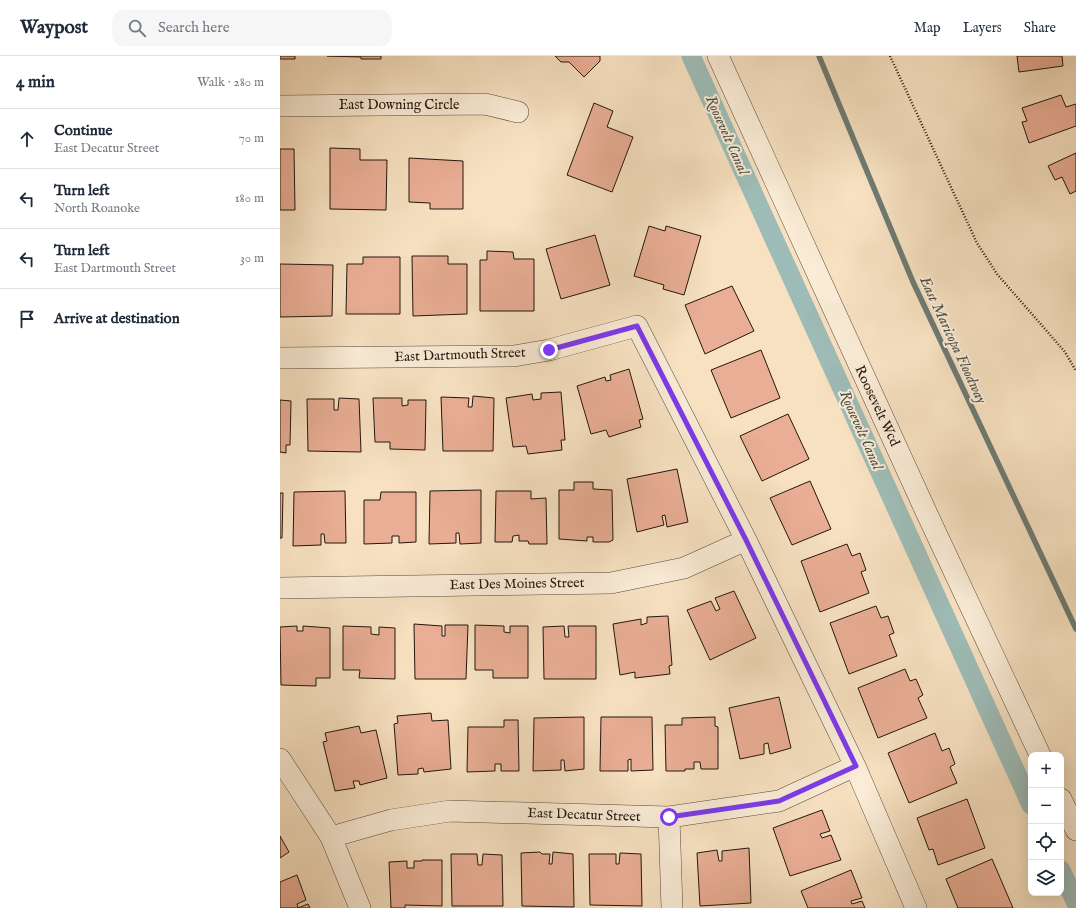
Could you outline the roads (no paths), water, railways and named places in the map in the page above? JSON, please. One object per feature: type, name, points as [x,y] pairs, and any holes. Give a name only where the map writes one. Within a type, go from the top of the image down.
[{"type":"street","name":"Roosevelt Wcd","points":[[718,56],[921,501],[1039,752]]},
{"type":"street","name":"East Downing Circle","points":[[280,106],[485,104],[518,112]]},
{"type":"street","name":"East Dartmouth Street","points":[[280,358],[514,356],[549,350],[637,326],[746,540]]},
{"type":"street","name":"East Des Moines Street","points":[[280,588],[611,583],[684,568],[746,540]]},
{"type":"street","points":[[746,540],[856,766],[916,908]]},
{"type":"street","points":[[280,759],[331,837],[360,908]]},
{"type":"street","name":"East Decatur Street","points":[[331,837],[391,820],[450,811],[669,817],[779,801],[856,766]]},
{"type":"street","points":[[1064,805],[1076,830]]},
{"type":"street","points":[[669,817],[672,908]]},
{"type":"waterway","name":"Roosevelt Canal","points":[[691,56],[1028,798]]},
{"type":"waterway","name":"East Maricopa Floodway","points":[[819,56],[913,282],[1076,629]]},
{"type":"waterway","name":"Roosevelt Canal","points":[[1064,877],[1076,903]]}]
